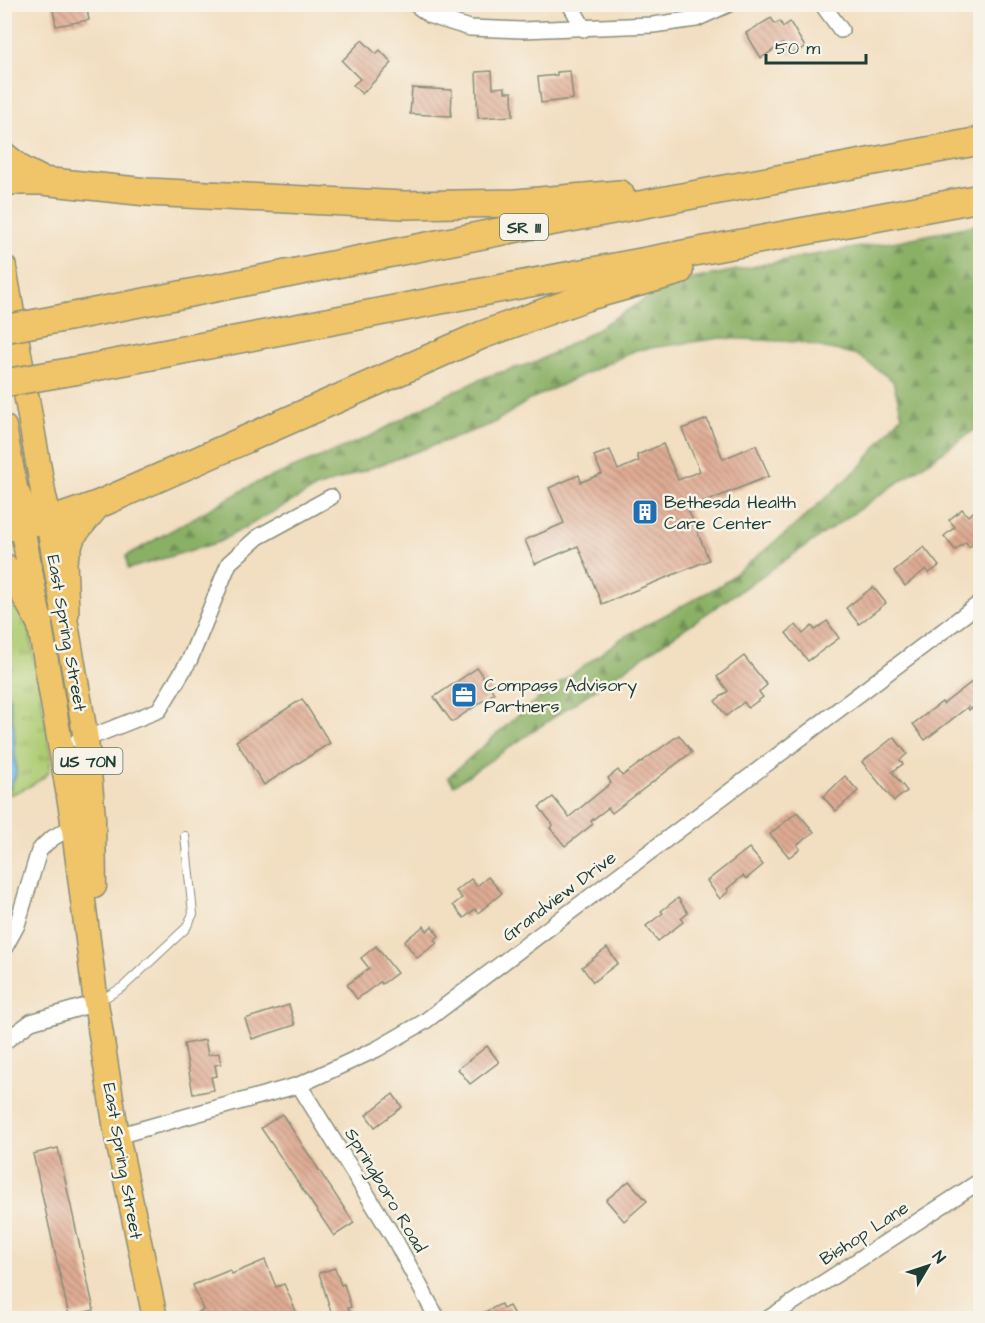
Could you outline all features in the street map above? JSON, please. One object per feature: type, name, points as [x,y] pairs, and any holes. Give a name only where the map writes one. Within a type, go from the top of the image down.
[{"type":"highway","name":"SR 111","points":[[4,329],[981,141]]},
{"type":"highway","points":[[4,156],[23,171],[42,181]]},
{"type":"highway","points":[[4,181],[42,181],[147,192],[404,205],[516,203],[782,179]]},
{"type":"highway","points":[[4,383],[981,198]]},
{"type":"highway","points":[[17,496],[30,519],[97,505],[482,335],[586,297],[854,222]]},
{"type":"highway","points":[[65,613],[63,560],[72,535],[97,505]]},
{"type":"highway","points":[[4,567],[21,587],[39,620]]},
{"type":"main road","name":"East Spring Street","points":[[4,267],[39,620],[73,827],[96,1003],[117,1136],[155,1318]]},
{"type":"main road","points":[[4,427],[17,496]]},
{"type":"main road","name":"East Spring Street","points":[[30,519],[65,613],[86,739],[93,817],[96,1003]]},
{"type":"street","points":[[415,4],[431,16],[470,28],[522,30],[653,25],[696,19],[729,4]]},
{"type":"street","points":[[570,4],[584,29]]},
{"type":"street","points":[[822,4],[841,30]]},
{"type":"street","points":[[60,744],[86,739],[159,710],[190,659],[229,563],[258,537],[331,497]]},
{"type":"street","name":"Grandview Drive","points":[[117,1136],[299,1084],[377,1049],[424,1022],[981,603]]},
{"type":"street","points":[[4,949],[17,924],[39,851],[54,836],[73,827]]},
{"type":"street","points":[[4,1042],[32,1022],[96,1003]]},
{"type":"street","name":"Springboro Road","points":[[299,1084],[394,1238],[436,1318]]},
{"type":"street","name":"Bishop Lane","points":[[769,1318],[981,1181]]},
{"type":"lane","points":[[96,1003],[123,987],[186,928],[193,914],[184,836]]},
{"type":"green space","points":[[980,224],[980,426],[454,785],[448,777],[526,708],[622,638],[721,585],[791,529],[862,465],[902,415],[893,381],[857,355],[798,342],[721,338],[636,350],[529,400],[492,424],[316,488],[219,542],[128,569],[126,556],[254,484],[369,437],[450,393],[488,376],[536,362],[587,335],[647,298],[683,281]]},
{"type":"green space","points":[[4,588],[16,597],[28,622],[52,758],[49,771],[45,776],[21,790],[5,795],[16,775],[14,727],[5,676]]},
{"type":"water","points":[[4,676],[14,727],[16,775],[5,792]]},
{"type":"building","points":[[52,4],[86,4],[89,20],[56,26]]},
{"type":"building","points":[[771,18],[775,24],[780,21],[783,27],[790,22],[805,47],[790,55],[783,44],[761,58],[746,33]]},
{"type":"building","points":[[362,40],[376,54],[380,50],[392,63],[362,94],[353,85],[360,79],[342,61]]},
{"type":"building","points":[[492,71],[493,88],[505,87],[505,92],[512,92],[513,116],[478,118],[476,72]]},
{"type":"building","points":[[570,71],[573,99],[541,103],[538,77]]},
{"type":"building","points":[[412,88],[452,90],[451,116],[410,114]]},
{"type":"building","name":"Bethesda Health Care Center","points":[[707,419],[723,459],[756,445],[769,476],[688,509],[709,560],[602,604],[578,546],[535,564],[525,540],[564,523],[549,488],[579,475],[581,482],[602,474],[594,456],[610,450],[618,470],[639,461],[637,455],[663,444],[678,480],[700,471],[682,429]]},
{"type":"building","points":[[962,509],[968,516],[976,510],[981,516],[981,538],[969,547],[966,542],[955,550],[944,536],[955,527],[949,520]]},
{"type":"building","points":[[924,547],[939,566],[929,573],[926,569],[905,586],[894,571]]},
{"type":"building","points":[[873,587],[886,603],[859,624],[846,608]]},
{"type":"building","points":[[827,621],[839,638],[808,661],[786,633],[796,625],[803,634],[812,626],[815,630]]},
{"type":"building","points":[[744,656],[767,685],[759,692],[763,697],[748,708],[744,702],[726,716],[715,701],[728,691],[717,677]]},
{"type":"building","name":"Compass Advisory Partners","points":[[477,668],[494,693],[452,722],[434,697]]},
{"type":"building","points":[[981,675],[981,701],[969,710],[968,707],[925,740],[913,724]]},
{"type":"building","points":[[302,699],[330,743],[264,785],[236,741]]},
{"type":"building","points":[[679,735],[692,752],[612,813],[608,808],[591,821],[593,824],[565,846],[550,828],[553,825],[539,807],[553,797],[569,817],[611,783],[608,778],[618,770],[622,776]]},
{"type":"building","points":[[894,737],[907,754],[900,760],[903,764],[892,772],[907,791],[894,801],[862,762]]},
{"type":"building","points":[[845,776],[858,791],[836,811],[823,797]]},
{"type":"building","points":[[797,812],[814,832],[797,845],[800,849],[789,857],[770,834]]},
{"type":"building","points":[[749,848],[763,865],[746,879],[743,876],[727,889],[729,891],[720,899],[707,881]]},
{"type":"building","points":[[488,877],[502,893],[478,913],[475,909],[464,918],[453,905],[462,898],[456,891],[471,879],[477,886]]},
{"type":"building","points":[[678,898],[688,913],[681,919],[683,922],[658,941],[646,926]]},
{"type":"building","points":[[424,926],[427,931],[432,926],[439,936],[434,940],[437,943],[417,958],[404,941]]},
{"type":"building","points":[[376,946],[397,973],[357,999],[347,985],[369,968],[361,958]]},
{"type":"building","points":[[607,948],[618,963],[593,982],[582,967]]},
{"type":"building","points":[[289,1005],[295,1025],[252,1039],[245,1019]]},
{"type":"building","points":[[205,1040],[208,1055],[219,1053],[221,1064],[215,1065],[217,1076],[211,1077],[214,1090],[193,1094],[184,1044]]},
{"type":"building","points":[[487,1046],[499,1062],[470,1084],[458,1069]]},
{"type":"building","points":[[393,1094],[402,1107],[375,1127],[366,1115]]},
{"type":"building","points":[[282,1114],[354,1223],[334,1236],[261,1128]]},
{"type":"building","points":[[58,1148],[94,1310],[69,1316],[33,1154]]},
{"type":"building","points":[[629,1181],[647,1201],[624,1221],[606,1200]]},
{"type":"building","points":[[265,1260],[276,1287],[284,1284],[299,1318],[185,1318],[203,1310],[193,1285],[230,1270],[232,1274]]},
{"type":"building","points":[[335,1268],[341,1285],[344,1284],[351,1307],[348,1308],[351,1316],[333,1318],[319,1273]]},
{"type":"building","points":[[501,1304],[503,1309],[509,1306],[516,1318],[473,1318]]},
{"type":"place","name":"Bethesda Health Care Center","points":[[645,512]]},
{"type":"place","name":"Compass Advisory Partners","points":[[464,695]]}]
